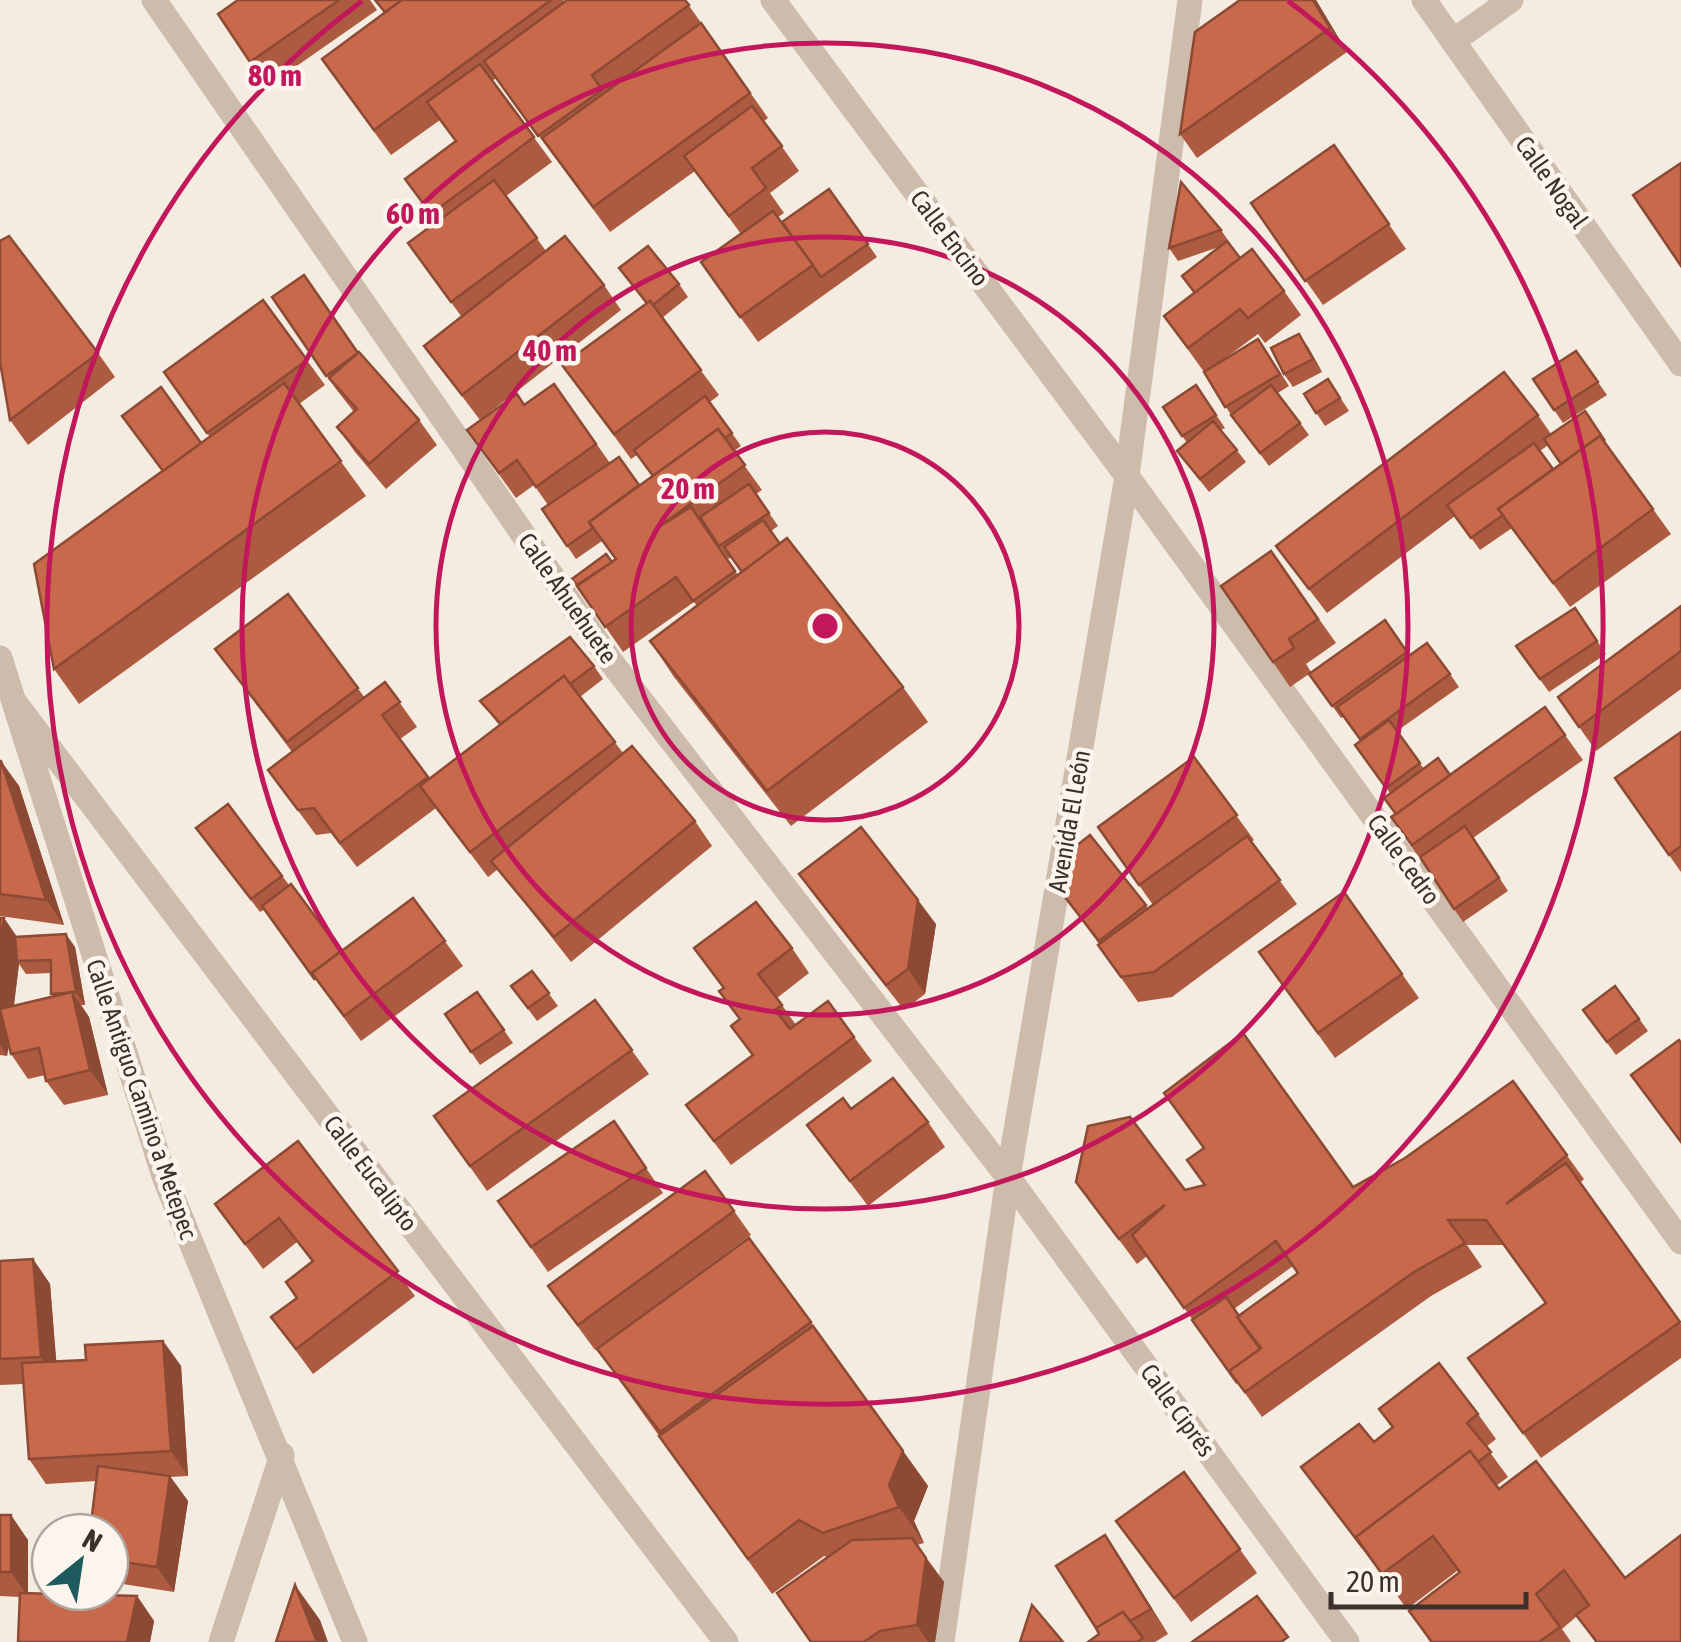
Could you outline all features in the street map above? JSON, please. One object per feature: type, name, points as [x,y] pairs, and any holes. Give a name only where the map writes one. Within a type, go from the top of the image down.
[{"type":"street","name":"Calle Ahuehuete","points":[[154,0],[612,663],[1008,1178]]},
{"type":"street","name":"Calle Encino","points":[[773,0],[1127,476]]},
{"type":"street","name":"Avenida El León","points":[[942,1642],[1008,1178],[1127,476],[1190,0]]},
{"type":"street","name":"Calle Nogal","points":[[1424,0],[1681,364]]},
{"type":"street","points":[[1452,41],[1511,0]]},
{"type":"street","name":"Calle Cedro","points":[[1127,476],[1681,1242]]},
{"type":"street","name":"Calle Antiguo Camino a Metepec","points":[[0,658],[55,842],[166,1179],[282,1455],[355,1642]]},
{"type":"street","name":"Calle Eucalipto","points":[[16,704],[726,1642]]},
{"type":"street","name":"Calle Ciprés","points":[[1008,1178],[1347,1642]]},
{"type":"street","points":[[221,1642],[282,1455]]},
{"type":"building","points":[[238,0],[339,0],[250,62],[218,14]]},
{"type":"building","points":[[375,0],[402,0],[385,12]]},
{"type":"building","points":[[402,0],[551,0],[374,130],[322,59]]},
{"type":"building","points":[[567,0],[685,0],[689,5],[592,75],[602,90],[538,136],[484,61]]},
{"type":"building","points":[[1240,0],[1313,0],[1330,28],[1180,134],[1195,32]]},
{"type":"building","points":[[701,23],[750,93],[593,207],[542,138]]},
{"type":"building","points":[[480,64],[534,137],[431,214],[405,179],[456,141],[427,102]]},
{"type":"building","points":[[752,106],[782,146],[752,168],[766,188],[729,216],[684,156]]},
{"type":"building","points":[[1334,145],[1389,224],[1305,281],[1251,203]]},
{"type":"building","points":[[1681,163],[1681,266],[1633,195]]},
{"type":"building","points":[[494,180],[537,238],[451,302],[408,243]]},
{"type":"building","points":[[1181,182],[1221,230],[1169,248]]},
{"type":"building","points":[[829,189],[868,244],[821,277],[782,222]]},
{"type":"building","points":[[773,211],[813,265],[740,317],[701,262]]},
{"type":"building","points":[[9,236],[98,353],[10,420],[0,362],[0,241]]},
{"type":"building","points":[[565,236],[604,285],[462,395],[424,346]]},
{"type":"building","points":[[1227,241],[1240,258],[1195,293],[1182,276]]},
{"type":"building","points":[[648,246],[679,284],[653,305],[647,303],[619,268]]},
{"type":"building","points":[[1252,249],[1284,291],[1248,318],[1240,309],[1188,348],[1164,316]]},
{"type":"building","points":[[304,275],[358,353],[326,376],[272,297]]},
{"type":"building","points":[[263,300],[307,360],[207,433],[164,372]]},
{"type":"building","points":[[650,301],[701,370],[614,434],[562,365]]},
{"type":"building","points":[[1299,334],[1313,359],[1284,374],[1271,348]]},
{"type":"building","points":[[1258,339],[1280,374],[1225,407],[1204,372]]},
{"type":"building","points":[[1576,351],[1598,382],[1554,410],[1533,379]]},
{"type":"building","points":[[359,352],[419,420],[369,464],[337,427],[357,409],[329,378]]},
{"type":"building","points":[[1504,372],[1538,415],[1309,589],[1276,546]]},
{"type":"building","points":[[1328,379],[1340,398],[1316,413],[1304,394]]},
{"type":"building","points":[[284,383],[341,461],[54,669],[34,564]]},
{"type":"building","points":[[554,384],[596,444],[536,487],[517,460],[499,473],[467,430],[517,394],[524,405]]},
{"type":"building","points":[[1196,385],[1216,415],[1182,436],[1163,407]]},
{"type":"building","points":[[1271,385],[1300,423],[1260,453],[1231,415]]},
{"type":"building","points":[[161,387],[201,443],[163,471],[122,416]]},
{"type":"building","points":[[705,396],[732,433],[725,438],[718,429],[653,476],[634,450]]},
{"type":"building","points":[[1585,411],[1605,441],[1600,436],[1561,464],[1544,439]]},
{"type":"building","points":[[1213,421],[1237,450],[1200,479],[1177,451]]},
{"type":"building","points":[[718,429],[745,465],[654,530],[691,507],[735,571],[693,601],[676,577],[605,627],[577,586],[616,559],[589,522]]},
{"type":"building","points":[[1600,436],[1653,509],[1553,583],[1498,509]]},
{"type":"building","points":[[1534,443],[1553,469],[1498,509],[1503,515],[1471,538],[1447,505]]},
{"type":"building","points":[[619,457],[639,485],[589,522],[593,528],[567,546],[542,509]]},
{"type":"building","points":[[749,484],[769,513],[719,546],[700,517]]},
{"type":"building","points":[[763,520],[780,544],[742,572],[724,547]]},
{"type":"building","points":[[787,538],[903,687],[767,791],[650,641]]},
{"type":"building","points":[[1271,551],[1318,619],[1289,639],[1294,648],[1273,662],[1221,586]]},
{"type":"building","points":[[606,554],[612,562],[577,585],[572,579]]},
{"type":"building","points":[[288,594],[358,688],[287,742],[215,649]]},
{"type":"building","points":[[1681,606],[1681,651],[1579,727],[1558,697]]},
{"type":"building","points":[[1575,608],[1597,641],[1540,679],[1516,646]]},
{"type":"building","points":[[1385,620],[1407,652],[1332,706],[1309,674]]},
{"type":"building","points":[[570,637],[594,666],[570,684],[564,676],[501,724],[480,701]]},
{"type":"building","points":[[1427,643],[1450,674],[1360,739],[1337,707]]},
{"type":"building","points":[[564,676],[615,742],[470,852],[420,786]]},
{"type":"building","points":[[385,682],[400,702],[382,715],[428,777],[340,843],[314,808],[298,810],[268,770]]},
{"type":"building","points":[[1545,707],[1565,735],[1412,845],[1391,817]]},
{"type":"building","points":[[1389,720],[1420,763],[1386,788],[1355,745]]},
{"type":"building","points":[[1681,732],[1681,846],[1669,855],[1615,778]]},
{"type":"building","points":[[632,746],[695,821],[554,937],[491,861]]},
{"type":"building","points":[[1194,757],[1237,815],[1139,885],[1098,827]]},
{"type":"building","points":[[1438,758],[1450,775],[1396,814],[1384,798]]},
{"type":"building","points":[[1,761],[46,900],[0,894]]},
{"type":"building","points":[[228,804],[282,876],[251,899],[196,828]]},
{"type":"building","points":[[1465,826],[1499,878],[1454,909],[1420,857]]},
{"type":"building","points":[[861,827],[918,900],[908,969],[886,985],[799,874]]},
{"type":"building","points":[[1090,835],[1146,905],[1099,941],[1061,892],[1061,858]]},
{"type":"building","points":[[1247,836],[1280,880],[1154,972],[1121,977],[1098,945]]},
{"type":"building","points":[[291,884],[341,951],[312,973],[315,980],[262,906]]},
{"type":"building","points":[[1344,892],[1402,974],[1318,1033],[1259,952]]},
{"type":"building","points":[[413,898],[445,941],[344,1016],[312,973]]},
{"type":"building","points":[[756,902],[792,948],[758,974],[782,1005],[775,1010],[790,1029],[828,1001],[854,1037],[714,1141],[686,1105],[753,1055],[731,1026],[740,1019],[719,991],[724,988],[694,948]]},
{"type":"building","points":[[0,918],[4,918],[0,951]]},
{"type":"building","points":[[66,934],[76,992],[51,994],[51,960],[17,961],[15,937]]},
{"type":"building","points":[[532,971],[549,993],[528,1008],[511,986]]},
{"type":"building","points":[[1615,986],[1639,1019],[1607,1042],[1583,1010]]},
{"type":"building","points":[[72,992],[90,1070],[46,1081],[39,1048],[11,1054],[0,1009]]},
{"type":"building","points":[[477,992],[504,1030],[471,1052],[445,1014]]},
{"type":"building","points":[[595,1000],[632,1050],[470,1166],[434,1116]]},
{"type":"building","points":[[1243,1033],[1353,1187],[1405,1158],[1513,1081],[1567,1155],[1506,1204],[1566,1163],[1680,1322],[1523,1433],[1468,1358],[1546,1303],[1486,1220],[1448,1220],[1465,1243],[1414,1272],[1245,1392],[1229,1371],[1261,1348],[1237,1317],[1298,1273],[1276,1241],[1184,1308],[1132,1235],[1165,1205],[1119,1239],[1076,1182],[1088,1126],[1130,1117],[1185,1190],[1205,1185],[1187,1160],[1204,1148],[1164,1093]]},
{"type":"building","points":[[1679,1040],[1681,1043],[1681,1142],[1631,1075]]},
{"type":"building","points":[[893,1078],[928,1122],[850,1181],[807,1125],[843,1098],[851,1109]]},
{"type":"building","points":[[614,1121],[646,1168],[531,1247],[498,1201]]},
{"type":"building","points":[[298,1141],[398,1271],[296,1349],[271,1317],[297,1298],[286,1282],[313,1261],[279,1218],[245,1244],[215,1204]]},
{"type":"building","points":[[705,1171],[734,1211],[578,1325],[548,1286]]},
{"type":"building","points":[[749,1238],[811,1322],[660,1432],[597,1349]]},
{"type":"building","points":[[33,1259],[41,1357],[0,1359],[0,1261]]},
{"type":"building","points":[[1226,1297],[1260,1349],[1229,1371],[1237,1383],[1192,1320]]},
{"type":"building","points":[[813,1326],[903,1451],[889,1485],[899,1507],[823,1533],[799,1520],[748,1559],[659,1436]]},
{"type":"building","points":[[163,1341],[171,1451],[29,1459],[22,1363],[86,1360],[85,1345]]},
{"type":"building","points":[[1439,1363],[1478,1414],[1467,1423],[1491,1452],[1478,1462],[1470,1451],[1356,1537],[1363,1548],[1301,1467],[1359,1424],[1374,1442],[1393,1427],[1379,1409]]},
{"type":"building","points":[[1470,1451],[1499,1489],[1536,1461],[1625,1578],[1681,1535],[1681,1642],[1597,1642],[1576,1615],[1589,1605],[1564,1570],[1536,1594],[1560,1627],[1539,1642],[1432,1642],[1409,1611],[1460,1572],[1433,1536],[1382,1574],[1356,1537]]},
{"type":"building","points":[[98,1466],[170,1476],[157,1567],[130,1563],[130,1512],[92,1512]]},
{"type":"building","points":[[1184,1472],[1240,1549],[1174,1598],[1116,1521]]},
{"type":"building","points":[[0,1515],[11,1515],[11,1572],[0,1572]]},
{"type":"building","points":[[1105,1535],[1151,1609],[1130,1621],[1123,1612],[1096,1628],[1056,1566]]},
{"type":"building","points":[[912,1538],[926,1558],[917,1625],[880,1631],[864,1642],[811,1642],[777,1593],[852,1540]]},
{"type":"building","points":[[295,1585],[317,1642],[276,1642]]},
{"type":"building","points":[[20,1593],[30,1593],[30,1612],[130,1612],[130,1596],[137,1596],[127,1642],[18,1642]]},
{"type":"building","points":[[1257,1596],[1288,1637],[1281,1642],[1192,1642]]},
{"type":"building","points":[[1032,1605],[1063,1642],[1020,1642]]},
{"type":"building","points":[[1123,1612],[1143,1638],[1137,1642],[1088,1642],[1099,1634],[1096,1628]]}]
